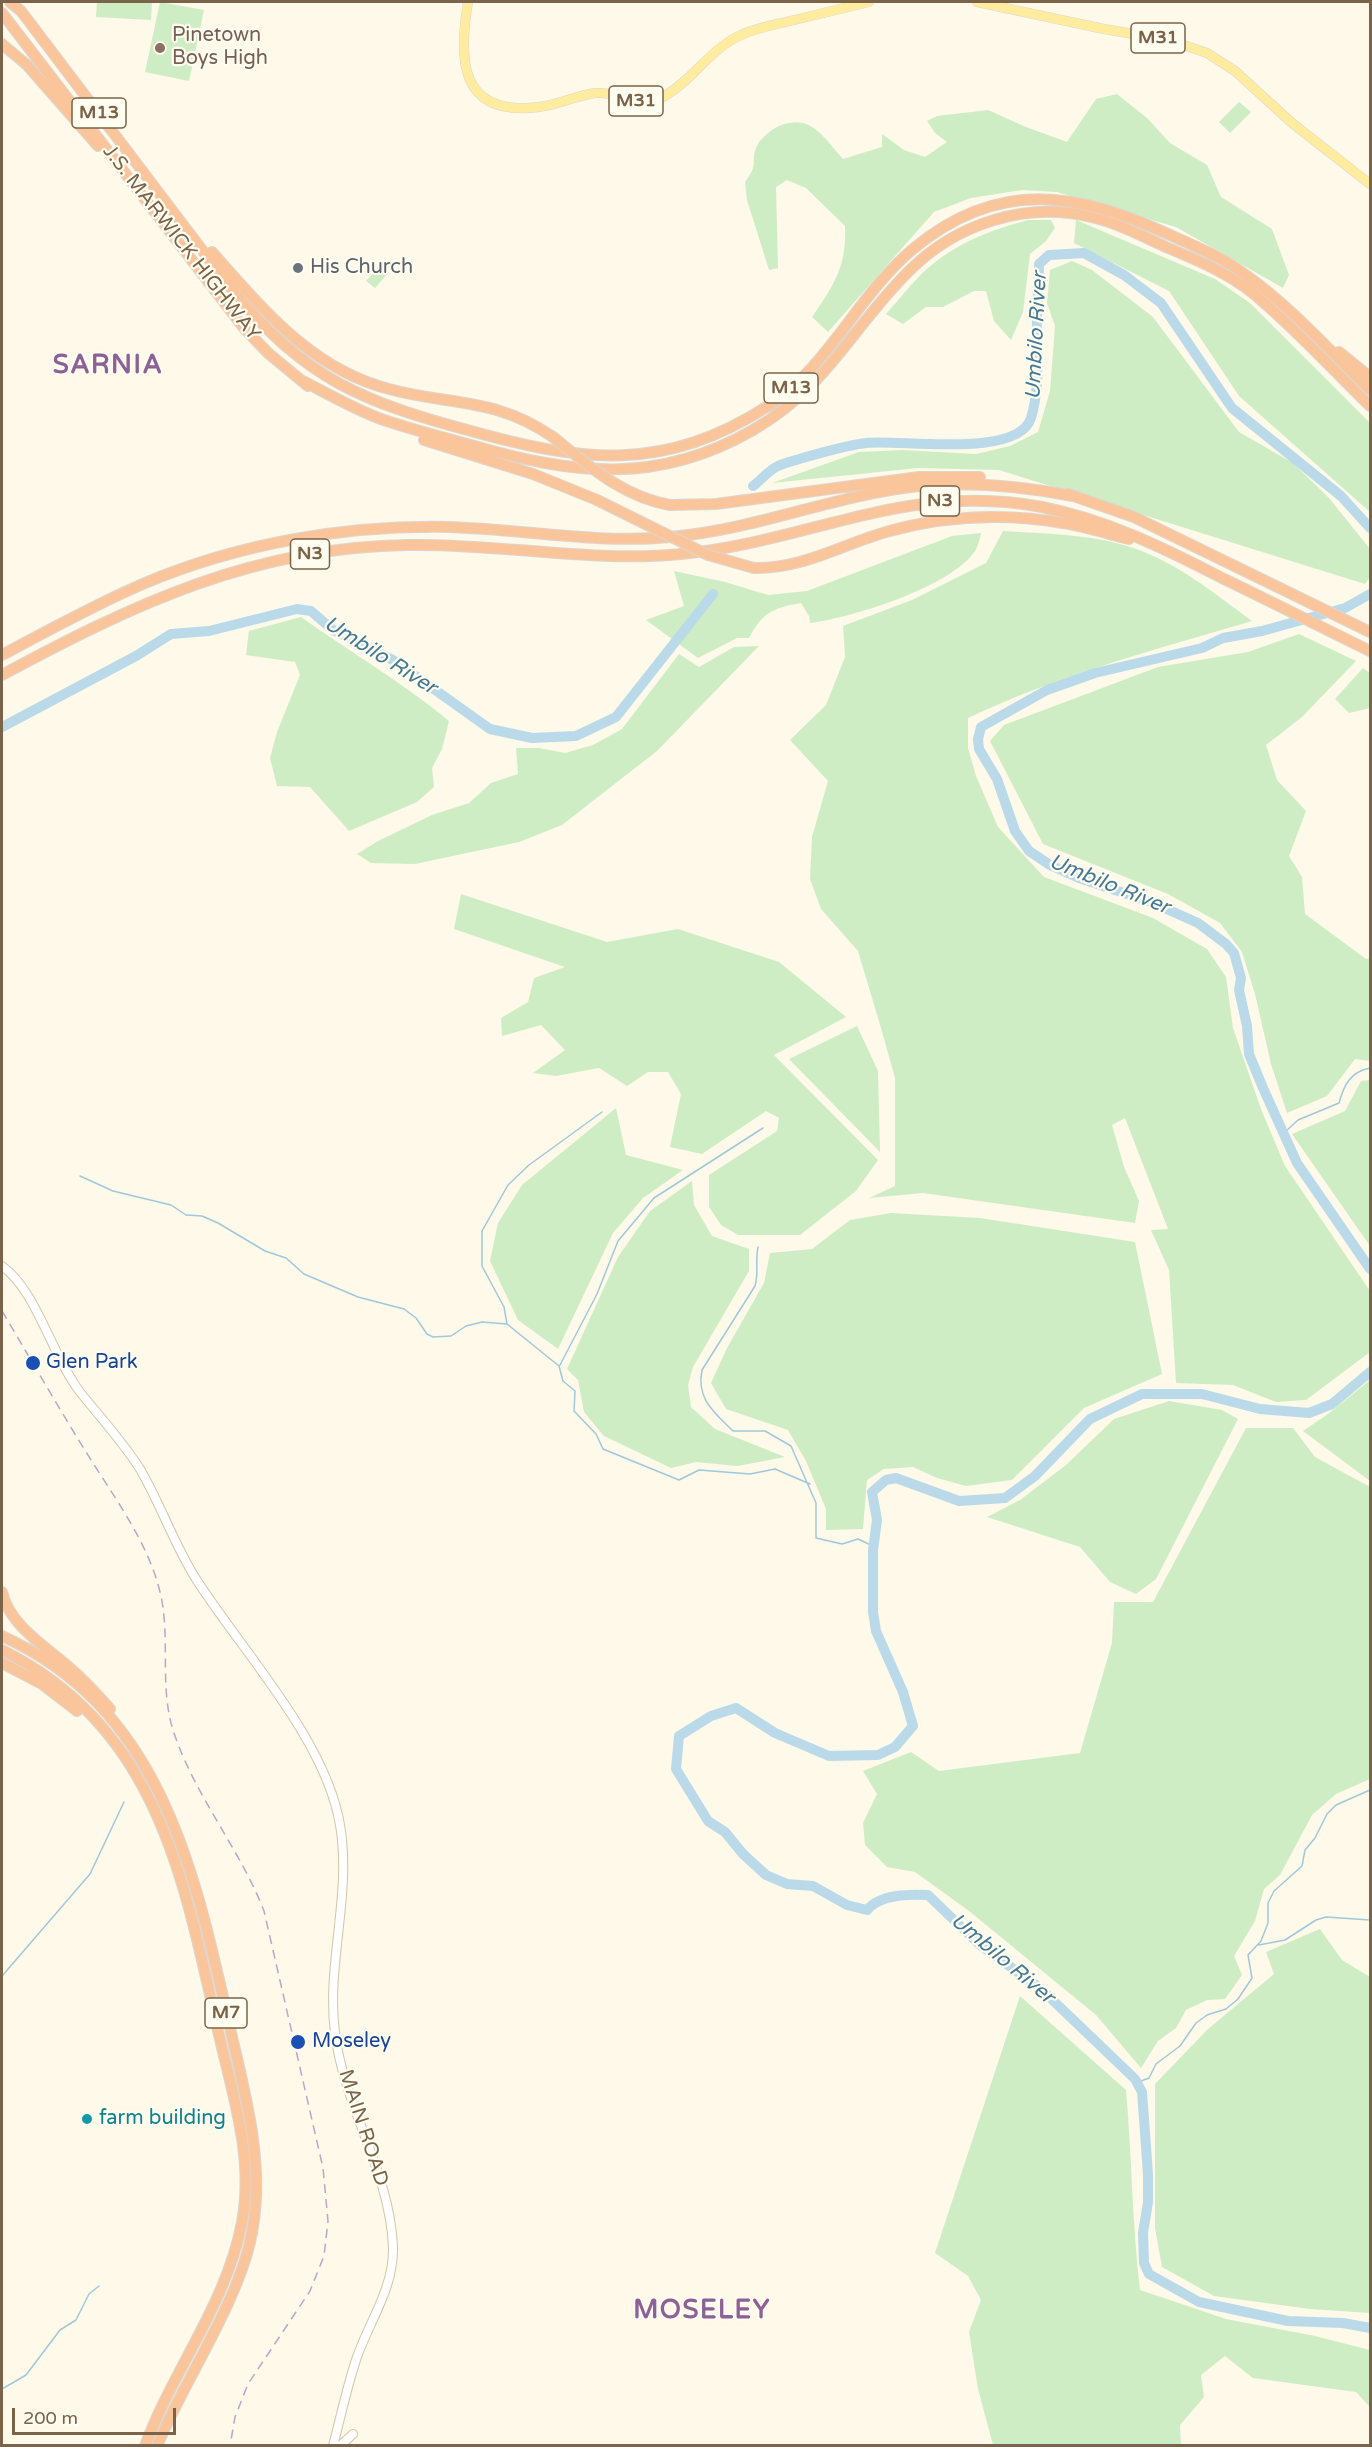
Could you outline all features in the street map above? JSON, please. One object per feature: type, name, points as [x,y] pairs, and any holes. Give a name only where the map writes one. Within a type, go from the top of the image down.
[{"type":"highway","name":"J.S. MARWICK HIGHWAY","points":[[12,2],[177,214]]},
{"type":"highway","name":"J.S. MARWICK HIGHWAY","points":[[2,13],[244,328],[268,353],[303,381]]},
{"type":"highway","points":[[2,44],[27,65],[139,193]]},
{"type":"highway","name":"M13","points":[[177,214],[234,292],[266,330],[295,357],[332,381],[376,402],[415,416],[546,451],[591,456],[645,453],[688,444],[753,415],[789,390],[818,362],[881,281],[913,249],[962,218],[987,208],[1022,201],[1071,200],[1132,218],[1236,267],[1270,294],[1371,390]]},
{"type":"highway","name":"M13","points":[[303,381],[380,418],[522,460],[590,470],[658,465],[725,444],[753,431],[797,400],[836,360],[896,285],[946,241],[996,219],[1052,212],[1109,222],[1226,275],[1260,300],[1371,406]]},
{"type":"highway","points":[[177,214],[265,312],[291,337],[323,361],[386,389],[505,410],[527,420],[615,484],[637,496],[670,505],[716,504],[944,476],[1009,479],[1073,496]]},
{"type":"highway","points":[[1309,332],[1371,377]]},
{"type":"highway","points":[[303,381],[332,403],[384,427],[533,474],[597,500],[708,555],[754,568],[786,566],[886,532],[933,522],[967,518],[1010,517],[1064,523],[1159,546]]},
{"type":"highway","name":"N3","points":[[2,655],[147,582],[224,555],[309,537],[353,531],[450,527],[605,539],[670,537],[759,522],[855,497],[917,486],[995,484],[1073,496],[1134,517],[1371,632]]},
{"type":"highway","name":"N3","points":[[2,675],[114,616],[189,585],[275,560],[357,547],[455,545],[605,556],[682,554],[760,540],[900,506],[967,500],[1019,503],[1060,511],[1112,526],[1159,546],[1371,651]]},
{"type":"highway","points":[[2,1592],[7,1608],[24,1629],[87,1683],[125,1727],[148,1762],[162,1797]]},
{"type":"highway","name":"M7","points":[[2,1636],[55,1668],[96,1704],[134,1751],[162,1797],[179,1834],[196,1884],[250,2117],[258,2182],[253,2231],[236,2283],[157,2445]]},
{"type":"highway","name":"M7","points":[[2,1650],[28,1664],[62,1688],[92,1717],[125,1757],[158,1814],[180,1871],[240,2128],[246,2187],[239,2236],[228,2272],[145,2445]]},
{"type":"highway","points":[[2,1662],[42,1684],[65,1701],[125,1757]]},
{"type":"main road","name":"M31","points":[[468,2],[464,62],[468,80],[484,97],[502,106],[521,109],[549,105],[597,93],[636,101],[653,100],[670,92],[742,34],[870,2]]},
{"type":"main road","name":"M31","points":[[977,2],[1104,29],[1169,40],[1207,53],[1235,71],[1292,123],[1371,184]]},
{"type":"main road","name":"MAIN ROAD","points":[[2,1266],[12,1274],[27,1294],[64,1371],[140,1469],[188,1566],[264,1677],[316,1759],[338,1812],[343,1853],[334,2005],[335,2032],[343,2070],[385,2197],[392,2234],[392,2255],[388,2284],[357,2357],[333,2445]]},
{"type":"main road","points":[[340,2445],[353,2434]]},
{"type":"green space","points":[[97,2],[152,2],[151,20],[96,17]]},
{"type":"green space","points":[[160,2],[204,10],[189,81],[145,72]]},
{"type":"green space","points":[[1117,94],[1147,118],[1170,143],[1207,165],[1221,197],[1272,229],[1289,275],[1283,288],[1176,227],[1057,192],[1022,190],[971,198],[934,212],[828,332],[812,317],[838,275],[844,253],[845,226],[806,188],[787,180],[776,187],[778,268],[769,270],[747,200],[745,182],[753,167],[754,153],[760,141],[779,126],[800,123],[816,129],[843,159],[882,147],[882,134],[904,150],[925,157],[947,142],[935,133],[927,121],[937,116],[988,110],[1067,142],[1096,99]]},
{"type":"green space","points":[[1239,102],[1251,112],[1230,133],[1219,122]]},
{"type":"green space","points":[[1028,220],[1051,220],[1055,228],[1046,241],[1030,254],[1023,312],[1011,340],[994,321],[986,291],[974,291],[943,307],[926,307],[903,324],[886,314],[922,274],[950,252],[987,233]]},
{"type":"green space","points":[[1076,220],[1215,279],[1250,303],[1370,423],[1370,512],[1239,396],[1169,291],[1074,243]]},
{"type":"green space","points":[[1072,261],[1092,270],[1153,317],[1239,432],[1293,463],[1329,498],[1370,549],[1370,577],[1365,584],[999,470],[918,468],[772,483],[859,452],[902,450],[976,454],[1010,446],[1038,432],[1050,391],[1055,326],[1047,303],[1050,270]]},
{"type":"green space","points":[[380,265],[389,272],[375,288],[366,281]]},
{"type":"green space","points":[[1003,531],[1093,538],[1144,552],[1187,574],[1252,621],[1072,676],[968,718],[968,748],[976,776],[998,827],[1044,877],[1153,918],[1207,949],[1226,977],[1233,1028],[1261,1109],[1285,1166],[1370,1291],[1370,1352],[1306,1400],[1276,1402],[1233,1385],[1176,1383],[1169,1270],[1151,1230],[1168,1229],[1125,1118],[1112,1125],[1124,1167],[1139,1201],[1135,1223],[923,1193],[869,1198],[895,1186],[895,1078],[858,951],[821,909],[810,879],[812,837],[828,781],[790,740],[826,705],[845,657],[843,626],[912,600],[986,563]]},
{"type":"green space","points":[[981,533],[975,551],[963,564],[945,577],[899,599],[850,615],[810,623],[809,616],[801,603],[776,609],[759,622],[749,638],[737,638],[698,658],[646,620],[684,606],[674,571],[725,582],[768,595],[807,591],[952,536]]},
{"type":"green space","points":[[301,617],[394,680],[449,721],[442,749],[432,768],[434,787],[417,802],[349,831],[310,787],[277,786],[270,758],[277,732],[300,675],[295,662],[246,655],[249,631]]},
{"type":"green space","points":[[1299,634],[1356,661],[1302,717],[1266,745],[1277,780],[1306,811],[1289,856],[1302,877],[1305,914],[1366,959],[1370,958],[1370,1061],[1355,1059],[1327,1096],[1287,1113],[1271,1064],[1255,994],[1242,952],[1220,923],[1168,894],[1043,844],[990,741],[1004,725],[1158,667],[1248,652]]},
{"type":"green space","points":[[759,646],[657,751],[562,825],[519,842],[415,864],[371,863],[357,854],[378,841],[432,815],[469,803],[491,783],[518,774],[516,748],[539,748],[565,753],[593,745],[622,729],[679,654],[699,667],[734,647]]},
{"type":"green space","points":[[1363,668],[1370,673],[1370,708],[1349,713],[1335,699]]},
{"type":"green space","points":[[461,894],[607,942],[678,929],[779,962],[846,1017],[774,1055],[878,1160],[856,1191],[800,1235],[738,1235],[721,1225],[709,1207],[709,1175],[777,1131],[779,1118],[766,1111],[702,1154],[670,1147],[681,1094],[668,1072],[648,1072],[627,1086],[599,1068],[556,1076],[533,1073],[565,1050],[541,1025],[502,1036],[501,1018],[528,1002],[534,978],[565,967],[454,929]]},
{"type":"green space","points":[[857,1026],[878,1071],[880,1152],[789,1059]]},
{"type":"green space","points":[[1370,1080],[1370,1246],[1292,1134],[1345,1111],[1361,1081]]},
{"type":"green space","points":[[616,1108],[626,1155],[683,1170],[643,1198],[613,1233],[558,1349],[518,1320],[490,1261],[498,1223],[522,1185]]},
{"type":"green space","points":[[692,1181],[694,1205],[712,1236],[749,1249],[749,1271],[693,1367],[688,1385],[691,1407],[715,1429],[785,1457],[738,1466],[696,1462],[671,1468],[604,1436],[584,1412],[578,1380],[567,1369],[618,1257],[650,1211]]},
{"type":"green space","points":[[891,1213],[980,1218],[1135,1242],[1162,1374],[1084,1408],[1012,1480],[966,1486],[937,1478],[913,1467],[884,1469],[867,1480],[863,1529],[826,1530],[826,1509],[806,1461],[788,1430],[726,1409],[711,1383],[727,1348],[764,1283],[770,1253],[812,1249],[850,1220]]},
{"type":"green space","points":[[1370,1380],[1370,1481],[1303,1431]]},
{"type":"green space","points":[[1169,1401],[1222,1410],[1238,1419],[1156,1579],[1136,1594],[1110,1582],[1080,1547],[987,1517],[1020,1500],[1066,1465],[1114,1419]]},
{"type":"green space","points":[[1246,1428],[1293,1428],[1315,1457],[1370,1487],[1370,1779],[1336,1794],[1312,1815],[1280,1875],[1264,1889],[1255,1921],[1234,1956],[1242,1975],[1225,1999],[1207,2000],[1186,2010],[1176,2028],[1158,2041],[1141,2068],[1096,2015],[969,1911],[915,1872],[887,1867],[865,1845],[863,1823],[877,1794],[863,1771],[911,1752],[939,1771],[1080,1753],[1112,1643],[1114,1602],[1153,1602]]},
{"type":"green space","points":[[1320,1929],[1342,1960],[1370,1977],[1370,2313],[1310,2309],[1214,2296],[1162,2267],[1155,2228],[1155,2084],[1208,2029],[1274,1974],[1266,1952]]},
{"type":"green space","points":[[1020,1996],[1126,2090],[1140,2290],[1226,2319],[1315,2336],[1370,2350],[1370,2407],[1356,2392],[1253,2378],[1225,2356],[1201,2375],[1204,2397],[1180,2425],[1181,2445],[993,2445],[978,2389],[969,2332],[981,2300],[968,2276],[935,2253]]},
{"type":"waterway","name":"Umbilo River","points":[[753,486],[778,466],[847,446],[882,442],[982,443],[1005,439],[1022,431],[1031,418],[1036,393],[1039,264],[1049,255],[1084,253],[1124,275],[1161,303],[1232,408],[1341,496],[1370,528]]},
{"type":"waterway","name":"Umbilo River","points":[[2,727],[136,656],[171,634],[209,631],[297,609],[311,611],[333,630],[393,660],[490,729],[532,738],[576,736],[616,717],[713,594]]},
{"type":"waterway","name":"Umbilo River","points":[[1370,594],[1345,608],[1262,631],[1223,638],[1202,648],[1095,673],[1047,690],[981,727],[978,739],[979,749],[997,779],[1015,831],[1029,851],[1050,865],[1079,878],[1151,902],[1198,923],[1234,953],[1241,978],[1239,990],[1247,1026],[1249,1054],[1263,1088],[1297,1163],[1370,1269]]},
{"type":"waterway","points":[[1285,1132],[1298,1120],[1339,1103],[1349,1080],[1357,1073],[1370,1068]]},
{"type":"waterway","points":[[507,1324],[504,1307],[482,1266],[482,1231],[508,1185],[529,1165],[602,1112]]},
{"type":"waterway","points":[[560,1365],[597,1294],[618,1241],[654,1198],[763,1128]]},
{"type":"waterway","points":[[80,1176],[113,1191],[171,1205],[186,1215],[202,1216],[218,1223],[265,1251],[286,1258],[304,1274],[358,1297],[404,1309],[416,1318],[427,1334],[433,1337],[451,1336],[466,1326],[482,1322],[507,1324],[559,1366],[563,1381],[575,1391],[574,1411],[596,1434],[603,1449],[679,1480],[699,1470],[750,1474],[775,1469],[810,1484]]},
{"type":"waterway","points":[[758,1247],[755,1286],[702,1370],[704,1397],[713,1411],[733,1431],[765,1431],[791,1446],[816,1503],[816,1538],[842,1544],[858,1539],[873,1546]]},
{"type":"waterway","name":"Umbilo River","points":[[1370,1372],[1332,1404],[1309,1413],[1260,1409],[1202,1394],[1142,1394],[1090,1419],[1035,1476],[1005,1498],[959,1501],[896,1478],[886,1480],[872,1492],[877,1520],[873,1550],[873,1612],[876,1631],[903,1692],[913,1726],[895,1747],[878,1755],[829,1756],[775,1733],[736,1708],[711,1716],[679,1736],[676,1769],[708,1821],[725,1832],[743,1854],[766,1875],[787,1884],[813,1886],[847,1905],[867,1910],[887,1898],[928,1895],[980,1945],[1040,1988],[1135,2079],[1142,2092],[1148,2174],[1148,2202],[1143,2233],[1144,2263],[1149,2274],[1199,2302],[1288,2321],[1343,2323],[1370,2328]]},
{"type":"waterway","points":[[1138,2085],[1149,2078],[1156,2064],[1180,2046],[1196,2023],[1207,2015],[1226,2009],[1238,1999],[1252,1978],[1248,1955],[1261,1941],[1268,1923],[1268,1903],[1274,1891],[1302,1866],[1305,1850],[1315,1838],[1327,1814],[1336,1805],[1370,1790]]},
{"type":"waterway","points":[[2,1976],[90,1874],[124,1802]]},
{"type":"waterway","points":[[1259,1945],[1285,1940],[1316,1920],[1326,1917],[1370,1920]]},
{"type":"waterway","points":[[2,2389],[26,2375],[60,2330],[76,2320],[89,2294],[99,2286]]},
{"type":"railway","points":[[2,1311],[127,1517],[153,1570],[163,1606],[167,1697],[174,1733],[205,1801],[243,1866],[264,1911],[323,2168],[328,2221],[324,2256],[310,2291],[248,2384],[235,2417],[230,2446]]},
{"type":"place","name":"Pinetown Boys High","points":[[160,48]]},
{"type":"place","name":"His Church","points":[[298,268]]},
{"type":"place","name":"Glen Park","points":[[33,1363]]},
{"type":"place","name":"Moseley","points":[[298,2042]]},
{"type":"place","name":"farm building","points":[[87,2119]]},
{"type":"district","name":"SARNIA","points":[[108,366]]},
{"type":"district","name":"MOSELEY","points":[[702,2311]]}]
